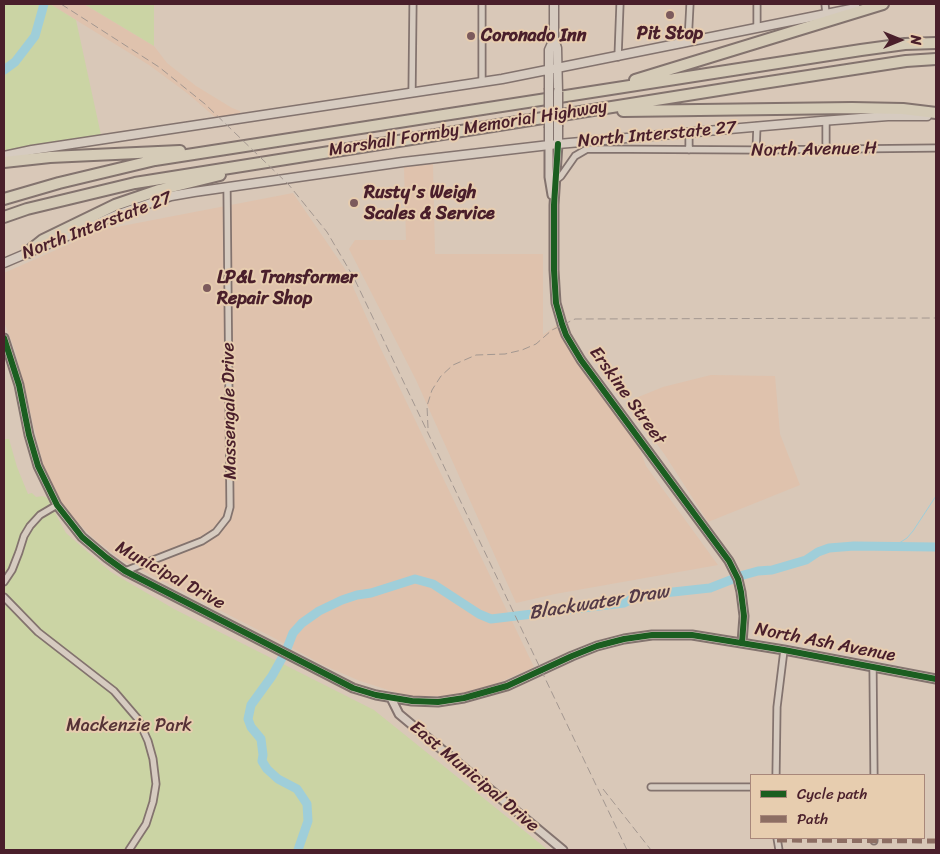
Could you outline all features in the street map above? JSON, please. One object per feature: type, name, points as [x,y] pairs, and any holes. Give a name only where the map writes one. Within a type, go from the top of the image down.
[{"type":"highway","points":[[602,90],[883,4]]},
{"type":"highway","name":"Marshall Formby Memorial Highway","points":[[4,199],[124,167],[211,152],[861,50],[904,44],[936,43]]},
{"type":"highway","name":"Marshall Formby Memorial Highway","points":[[4,217],[27,209],[135,183],[308,154],[906,61],[936,59]]},
{"type":"highway","points":[[568,114],[631,110],[852,108],[903,109],[936,115]]},
{"type":"highway","points":[[4,162],[168,151],[211,152]]},
{"type":"highway","points":[[28,252],[43,240],[131,199],[168,187],[308,154]]},
{"type":"main road","name":"Erskine Street","points":[[554,4],[554,38],[557,48],[558,69],[558,144]]},
{"type":"main road","points":[[4,156],[67,144],[412,93],[558,69],[877,4]]},
{"type":"main road","name":"Erskine Street","points":[[549,145],[548,70],[549,50],[554,38]]},
{"type":"main road","name":"North Interstate 27","points":[[4,262],[148,203],[171,196],[227,187],[403,162],[558,144],[826,120],[936,115]]},
{"type":"street","points":[[412,93],[413,4]]},
{"type":"street","points":[[482,4],[482,82]]},
{"type":"street","points":[[618,57],[620,4]]},
{"type":"street","points":[[688,42],[690,4]]},
{"type":"street","points":[[757,4],[757,28]]},
{"type":"street","points":[[825,4],[826,14]]},
{"type":"street","points":[[826,120],[826,150]]},
{"type":"street","points":[[756,150],[757,126]]},
{"type":"street","points":[[689,133],[689,150]]},
{"type":"street","name":"Erskine Street","points":[[558,144],[554,205],[554,286],[558,313],[566,335],[587,369],[729,561],[738,579],[741,592],[744,616],[742,643]]},
{"type":"street","name":"Erskine Street","points":[[549,145],[549,177],[554,205]]},
{"type":"street","name":"North Avenue H","points":[[556,180],[561,176],[574,156],[588,149],[826,150],[936,148]]},
{"type":"street","name":"Massengale Drive","points":[[125,571],[202,541],[216,532],[227,518],[230,507],[227,187]]},
{"type":"street","name":"Municipal Drive","points":[[4,338],[19,386],[29,435],[38,466],[57,505],[82,537],[125,571],[285,655],[353,688],[391,698]]},
{"type":"street","points":[[4,582],[12,570],[20,552],[24,536],[30,526],[40,515],[57,505]]},
{"type":"street","points":[[4,597],[38,632],[114,691],[138,719],[154,759],[156,784],[146,824],[129,850]]},
{"type":"street","name":"North Ash Avenue","points":[[391,698],[438,702],[482,694],[507,686],[583,651],[610,642],[652,635],[692,635],[784,650],[936,679]]},
{"type":"street","points":[[776,774],[777,707],[784,650]]},
{"type":"street","points":[[873,668],[874,774]]},
{"type":"street","name":"East Municipal Drive","points":[[391,698],[399,714],[410,724],[563,850]]},
{"type":"street","points":[[651,787],[750,787]]},
{"type":"shaded area","points":[[50,4],[84,4],[154,46],[167,63],[196,86],[240,111],[241,115],[216,118],[187,93],[149,65]]},
{"type":"shaded area","points":[[433,164],[435,254],[543,254],[543,335],[558,324],[568,347],[581,367],[635,437],[646,466],[718,565],[555,594],[516,603],[416,380],[349,249],[355,240],[406,240],[404,167]]},
{"type":"shaded area","points":[[293,193],[345,269],[378,343],[534,667],[487,688],[452,696],[407,696],[360,681],[323,665],[121,560],[92,537],[64,508],[46,476],[15,350],[4,322],[4,273],[101,230]]},
{"type":"shaded area","points":[[711,375],[775,376],[780,434],[800,485],[708,522],[665,455],[626,402],[663,387]]},
{"type":"green space","points":[[4,4],[50,4],[76,20],[101,135],[4,152]]},
{"type":"green space","points":[[84,4],[154,4],[154,46]]},
{"type":"green space","name":"Mackenzie Park","points":[[4,439],[9,439],[17,467],[28,494],[32,493],[36,497],[43,496],[47,498],[66,533],[111,572],[174,609],[374,710],[548,850],[4,850]]},
{"type":"waterway","points":[[4,70],[15,62],[35,36],[44,4]]},
{"type":"waterway","points":[[893,547],[907,538],[913,531],[936,496]]},
{"type":"waterway","name":"Blackwater Draw","points":[[740,576],[758,571],[772,570],[806,560],[818,552],[829,548],[854,546],[936,547]]},
{"type":"waterway","name":"Blackwater Draw","points":[[298,850],[308,821],[307,804],[297,789],[278,779],[267,769],[262,761],[261,739],[251,727],[248,719],[251,705],[272,676],[286,651],[293,633],[302,623],[319,611],[342,600],[415,579],[433,584],[479,614],[491,619],[624,603],[645,595],[710,588],[733,579]]},
{"type":"railway","points":[[61,4],[159,67],[205,104],[289,185],[327,232],[354,278],[627,850]]},
{"type":"railway","points":[[428,428],[427,406],[432,390],[441,376],[453,365],[476,355],[505,354],[522,350],[536,344],[552,330],[575,319],[936,318]]},
{"type":"railway","points":[[603,789],[651,850]]},
{"type":"marked path","points":[[777,840],[936,841]]},
{"type":"cycle path","points":[[558,144],[554,205],[554,270],[556,303],[566,335],[581,360],[729,561],[738,579],[741,592],[744,616],[742,643]]},
{"type":"cycle path","points":[[4,338],[19,385],[29,435],[38,466],[57,505],[82,537],[125,571],[353,688],[376,695],[412,701],[438,702],[464,698],[507,686],[597,646],[624,639],[652,635],[692,635],[784,650],[936,679]]},
{"type":"place","name":"Pit Stop","points":[[670,15]]},
{"type":"place","name":"Coronado Inn","points":[[471,36]]},
{"type":"place","name":"Rusty's Weigh Scales & Service","points":[[354,203]]},
{"type":"place","name":"LP&L Transformer Repair Shop","points":[[207,288]]}]
